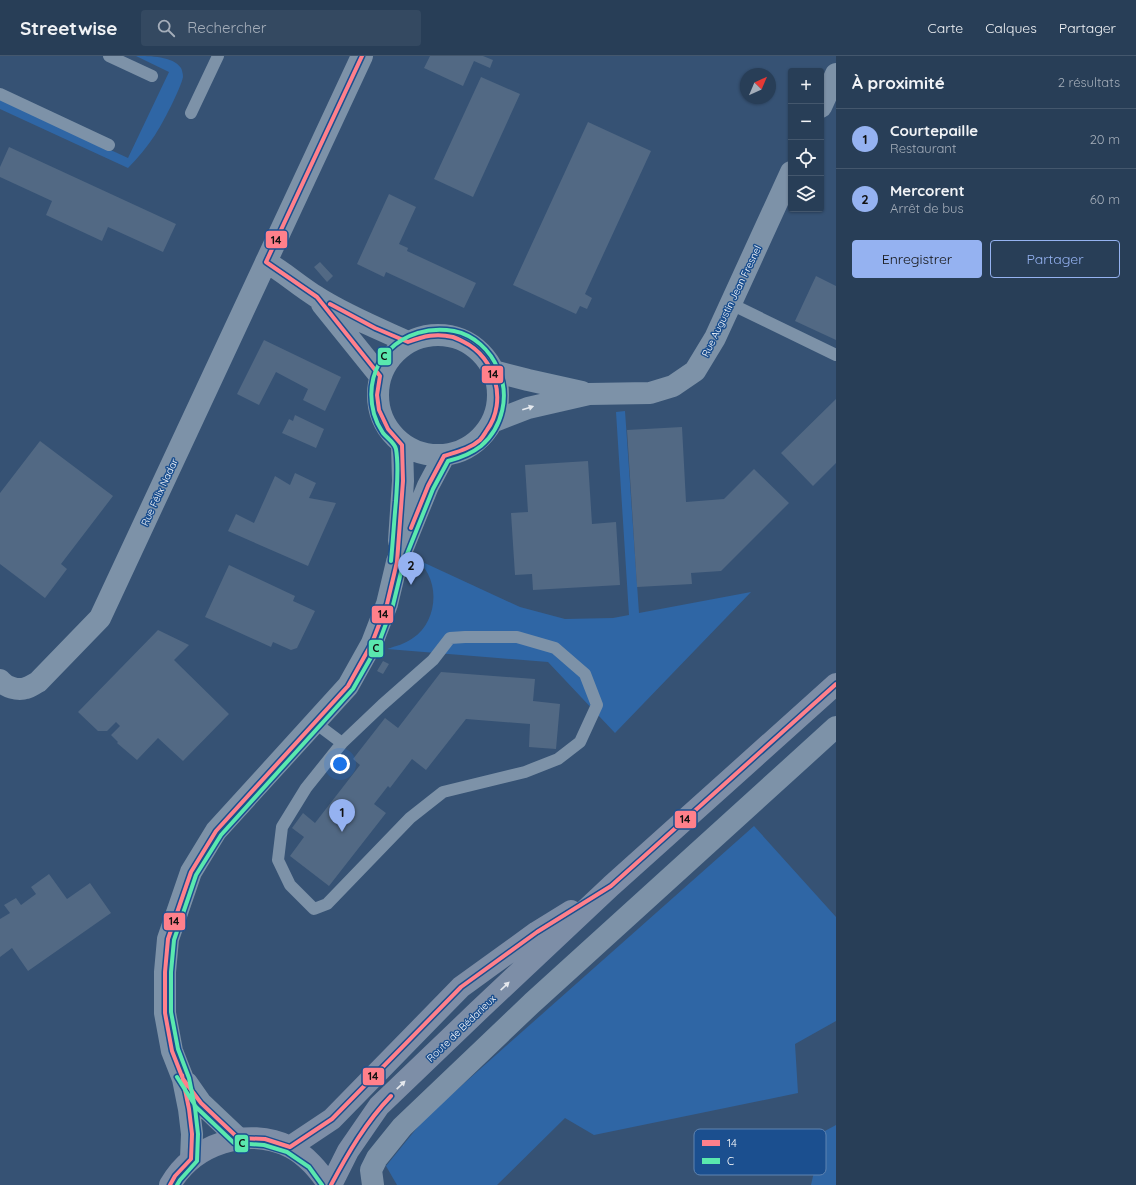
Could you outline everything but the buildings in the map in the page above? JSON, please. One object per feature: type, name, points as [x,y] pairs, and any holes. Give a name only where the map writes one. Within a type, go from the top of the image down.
[{"type":"main road","name":"Route de Bédarieux","points":[[330,1185],[348,1151],[379,1106],[611,886],[836,684]]},
{"type":"main road","name":"Route de Bédarieux","points":[[290,1147],[332,1119],[461,987],[537,932],[611,886]]},
{"type":"main road","points":[[170,1185],[175,1176],[191,1159],[213,1145],[238,1138],[265,1139],[290,1147],[313,1163],[330,1185]]},
{"type":"street","name":"Rue Félix Nadar","points":[[8,685],[26,689],[38,682],[100,618],[362,56]]},
{"type":"street","points":[[822,104],[836,74]]},
{"type":"street","name":"Rue Augustin Jean Fresnel","points":[[492,422],[528,408],[589,394],[650,393],[673,386],[696,371],[715,338],[789,176]]},
{"type":"street","points":[[266,262],[317,297],[375,328],[408,342]]},
{"type":"street","points":[[317,297],[380,376]]},
{"type":"street","points":[[427,335],[447,335],[466,342],[482,354],[494,371],[498,388],[498,406],[492,422],[484,435],[472,445],[459,452],[444,456],[415,452],[402,445],[389,431],[380,414],[376,395],[380,376],[386,362],[396,351],[408,342],[427,335]]},
{"type":"street","name":"Rue Augustin Jean Fresnel","points":[[494,371],[589,394]]},
{"type":"street","points":[[397,562],[403,481],[402,445]]},
{"type":"street","points":[[238,1138],[201,1103],[184,1079],[172,1051],[165,1013],[165,972],[168,938],[191,872],[216,831],[348,686],[368,650],[387,604],[397,562],[428,486],[444,456]]},
{"type":"street","points":[[373,1185],[371,1170],[377,1158],[402,1127],[532,1003],[836,727]]},
{"type":"street","points":[[184,1079],[192,1134],[191,1159]]},
{"type":"lane","points":[[110,56],[152,76]]},
{"type":"lane","points":[[191,113],[218,56]]},
{"type":"lane","points":[[0,94],[109,145]]},
{"type":"lane","points":[[731,304],[836,355]]},
{"type":"lane","points":[[465,636],[517,637],[556,648],[585,674],[597,705],[580,742],[558,760],[525,772],[443,792],[410,818],[327,904],[314,909],[290,885],[278,860],[282,827],[306,788],[342,743],[433,660],[450,638],[465,636]]},
{"type":"lane","points":[[314,722],[342,743]]},
{"type":"shaded area","points":[[136,56],[148,56],[173,61],[181,68],[183,77],[175,98],[158,130],[146,148],[128,168],[0,109],[0,99],[128,158],[169,72]]},
{"type":"shaded area","points":[[625,411],[639,613],[751,592],[615,733],[548,662],[387,649],[404,643],[420,632],[429,618],[432,609],[433,591],[431,582],[426,570],[416,559],[520,607],[565,619],[613,618],[629,615],[616,412]]},
{"type":"shaded area","points":[[754,826],[836,917],[836,1021],[795,1044],[798,1093],[594,1135],[565,1118],[497,1185],[397,1185],[386,1166],[425,1118]]},
{"type":"shaded area","points":[[836,1125],[836,1185],[811,1185],[813,1175],[826,1175],[826,1130]]},
{"type":"transit line","name":"14","points":[[362,56],[266,262],[317,297],[380,376],[377,395],[379,410],[388,429],[402,445],[403,481],[397,562],[387,604],[372,643],[348,686],[216,831],[191,872],[168,939],[165,972],[165,1013],[172,1051],[183,1079],[201,1103],[238,1138],[265,1139],[290,1147],[332,1119],[461,987],[537,932],[611,886],[836,684]]},
{"type":"transit line","name":"14","points":[[330,304],[375,328],[408,342],[436,335],[458,339],[475,349],[484,358],[495,381],[497,406],[493,419],[487,430],[480,440],[472,446],[444,456],[428,486],[411,528]]},
{"type":"transit line","name":"C","points":[[177,1185],[197,1161],[198,1134],[189,1078],[178,1049],[171,1012],[171,972],[174,940],[196,875],[221,835],[353,689],[378,645],[393,605],[403,564],[433,489],[448,461],[457,459],[481,446],[495,430],[504,400],[502,379],[495,362],[486,350],[475,340],[461,333],[435,330],[418,333],[403,340],[390,350],[380,363],[373,378],[371,395],[374,414],[383,433],[393,443],[397,455],[398,468],[391,561]]},
{"type":"transit line","name":"14","points":[[170,1185],[175,1176],[191,1159],[192,1134],[189,1109],[182,1075]]},
{"type":"transit line","name":"C","points":[[177,1077],[196,1107],[234,1143],[264,1145],[287,1152],[309,1167],[322,1185]]},
{"type":"transit line","name":"14","points":[[331,1185],[358,1138],[373,1116],[391,1096]]},
{"type":"place","name":"Mercorent","points":[[411,585]]},
{"type":"place","name":"Courtepaille","points":[[342,832]]}]
